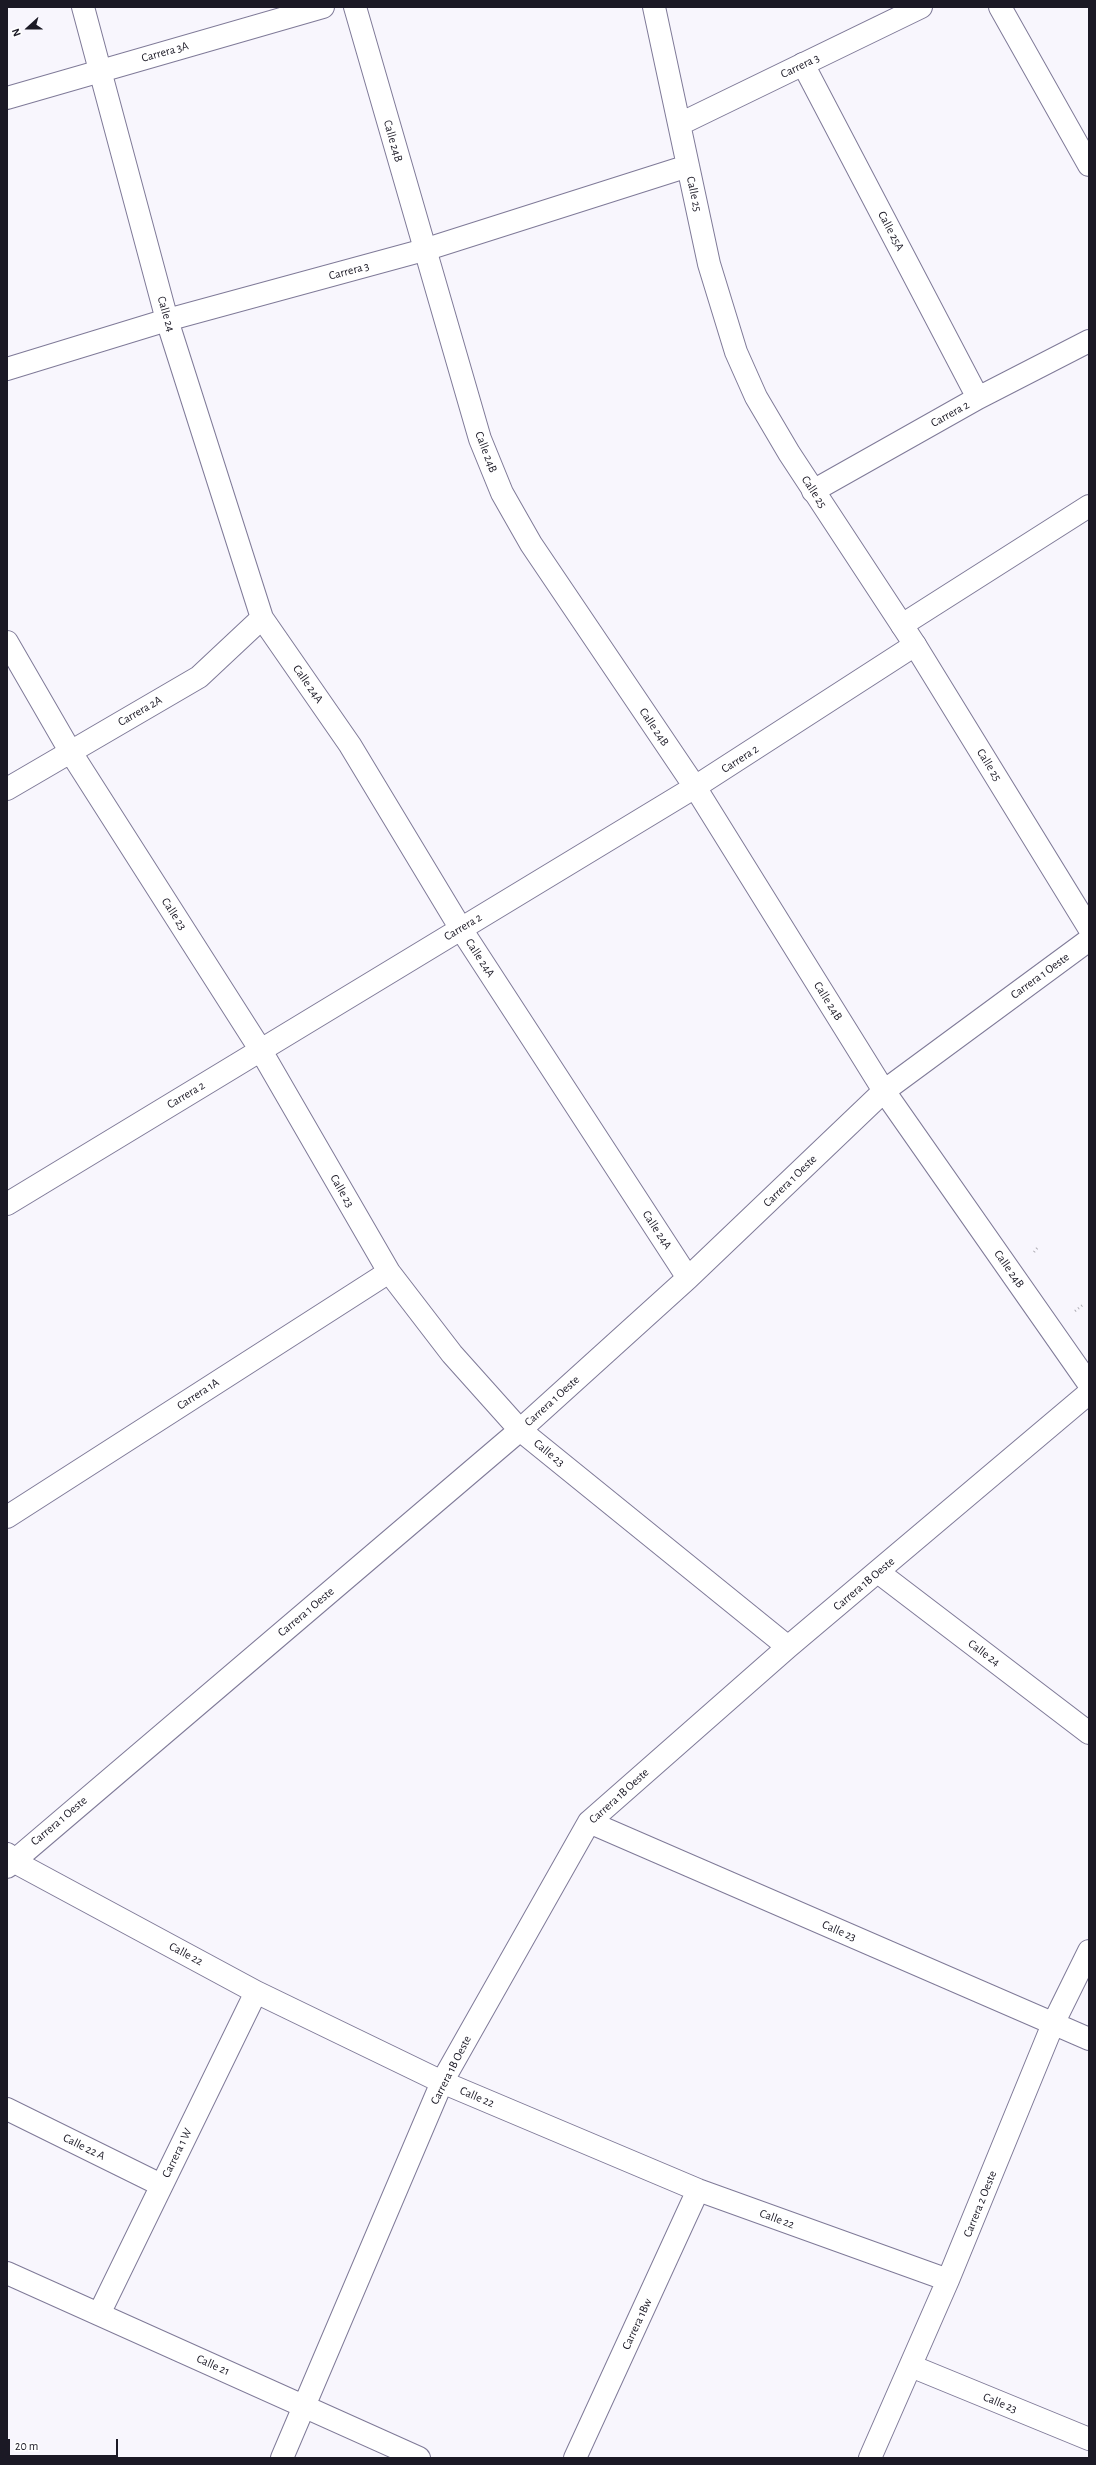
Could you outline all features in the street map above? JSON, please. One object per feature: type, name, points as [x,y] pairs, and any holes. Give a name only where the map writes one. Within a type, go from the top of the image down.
[{"type":"street","name":"Calle 24","points":[[83,7],[167,320],[262,618]]},
{"type":"street","name":"Carrera 3A","points":[[7,98],[323,7]]},
{"type":"street","name":"Calle 24B","points":[[355,7],[424,250],[480,439],[502,493],[531,544],[695,787],[884,1091],[1089,1384]]},
{"type":"street","name":"Calle 25","points":[[654,7],[680,124],[708,264],[736,352],[756,397],[813,490],[915,645],[1089,928]]},
{"type":"street","name":"Carrera 3","points":[[680,124],[921,7]]},
{"type":"street","points":[[1000,7],[1089,165]]},
{"type":"street","name":"Calle 25A","points":[[803,64],[978,398]]},
{"type":"street","name":"Carrera 3","points":[[7,369],[167,320],[424,250],[688,166]]},
{"type":"street","name":"Carrera 2","points":[[813,490],[978,398],[1089,341]]},
{"type":"street","points":[[902,625],[1089,506]]},
{"type":"street","name":"Carrera 2A","points":[[7,790],[199,677],[262,618]]},
{"type":"street","name":"Calle 24A","points":[[262,618],[350,745],[461,929],[688,1278]]},
{"type":"street","name":"Calle 23","points":[[7,642],[70,752],[260,1049],[389,1272],[452,1354],[520,1430],[788,1647]]},
{"type":"street","name":"Carrera 2","points":[[7,1204],[260,1049],[695,787],[915,645]]},
{"type":"street","name":"Carrera 1 Oeste","points":[[9,1860],[520,1430],[688,1278],[884,1091],[1089,940]]},
{"type":"street","name":"Carrera 1A","points":[[7,1517],[389,1272]]},
{"type":"street","name":"Carrera 1B Oeste","points":[[282,2458],[442,2082],[589,1822],[788,1647],[1089,1393]]},
{"type":"street","name":"Calle 24","points":[[878,1572],[1089,1733]]},
{"type":"street","name":"Calle 23","points":[[589,1822],[1089,2040]]},
{"type":"street","name":"Calle 22","points":[[9,1860],[256,1992],[442,2082],[698,2190],[948,2280]]},
{"type":"street","name":"Carrera 2 Oeste","points":[[870,2458],[948,2280],[1054,2024],[1089,1951]]},
{"type":"street","name":"Carrera 1 W","points":[[99,2314],[256,1992]]},
{"type":"street","name":"Calle 22 A","points":[[7,2109],[161,2185]]},
{"type":"street","name":"Carrera 1Bw","points":[[575,2458],[698,2190]]},
{"type":"street","name":"Calle 21","points":[[7,2273],[419,2458]]},
{"type":"street","name":"Calle 23","points":[[911,2366],[1089,2439]]}]
